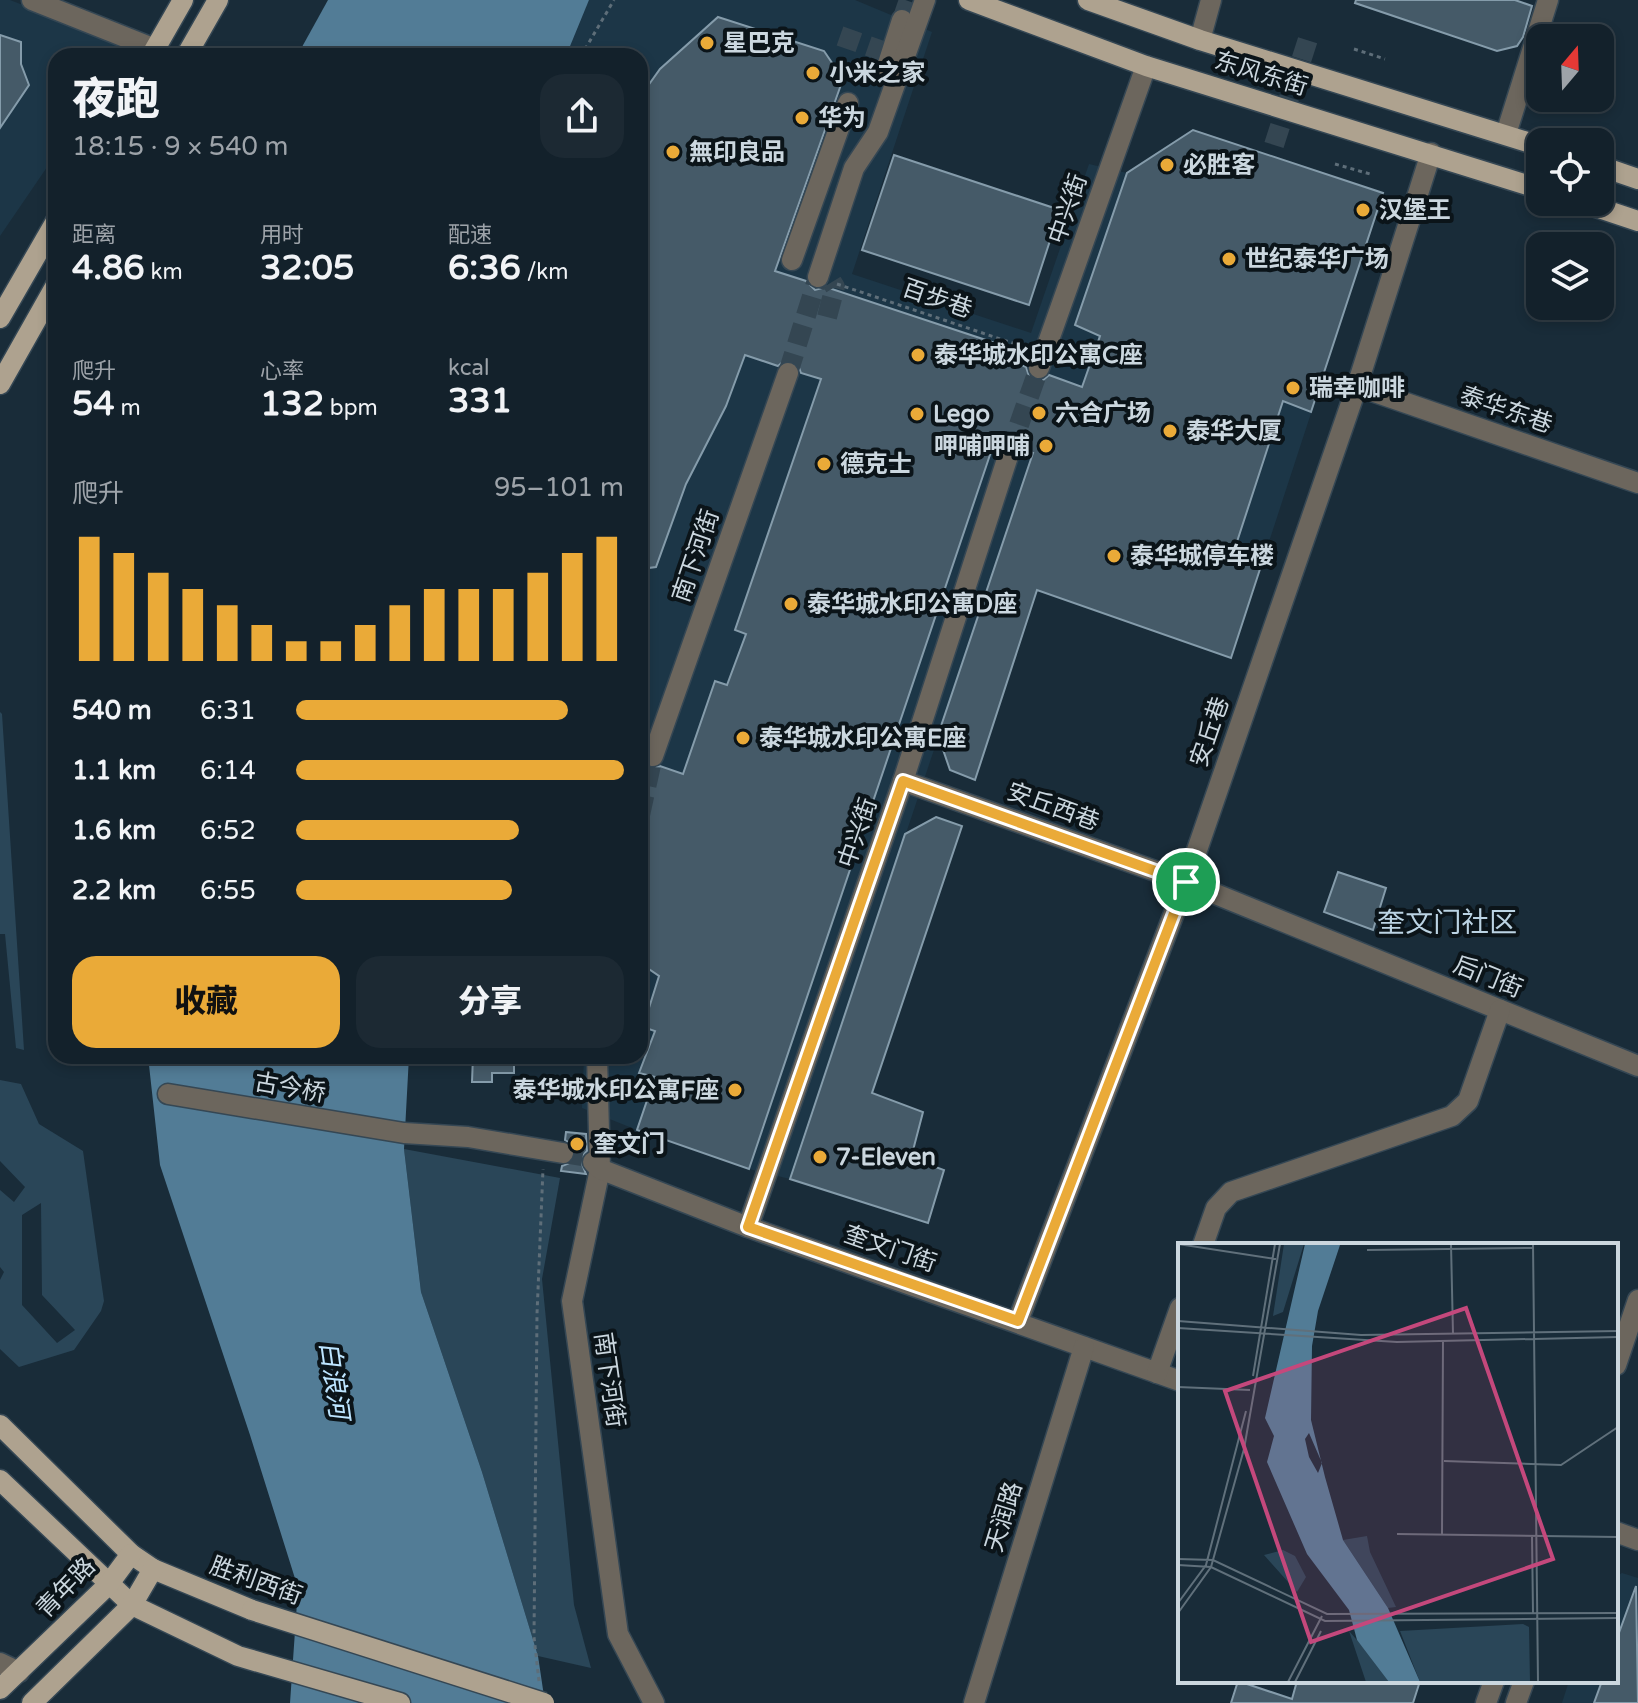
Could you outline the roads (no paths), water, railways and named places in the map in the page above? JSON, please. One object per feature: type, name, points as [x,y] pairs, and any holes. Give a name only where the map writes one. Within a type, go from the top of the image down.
[{"type":"main road","points":[[155,48],[183,0]]},
{"type":"main road","points":[[191,48],[218,0]]},
{"type":"main road","name":"东风东街","points":[[969,0],[1146,66],[1526,184]]},
{"type":"main road","name":"东风东街","points":[[1088,0],[1200,40],[1526,141]]},
{"type":"main road","points":[[1614,171],[1638,179]]},
{"type":"main road","points":[[1614,213],[1638,221]]},
{"type":"main road","points":[[0,318],[48,235]]},
{"type":"main road","points":[[0,384],[48,299]]},
{"type":"main road","name":"胜利西街","points":[[0,1425],[131,1554],[153,1569],[252,1610],[542,1696]]},
{"type":"main road","points":[[0,1480],[132,1605],[238,1656],[400,1703]]},
{"type":"main road","name":"青年路","points":[[0,1689],[10,1668],[108,1585],[131,1554]]},
{"type":"main road","points":[[32,1703],[132,1605],[153,1569]]},
{"type":"street","points":[[32,0],[144,48]]},
{"type":"street","points":[[854,168],[878,132],[925,0]]},
{"type":"street","points":[[1200,40],[1211,0]]},
{"type":"street","points":[[1506,134],[1548,0]]},
{"type":"street","points":[[825,280],[841,207],[902,20]]},
{"type":"street","name":"中兴街","points":[[1042,361],[1146,66]]},
{"type":"street","points":[[792,260],[848,103]]},
{"type":"street","name":"安丘巷","points":[[1018,1321],[1186,882],[1357,386],[1431,153]]},
{"type":"street","name":"南下河街","points":[[653,756],[788,373]]},
{"type":"street","name":"泰华东巷","points":[[1357,386],[1638,483]]},
{"type":"street","name":"中兴街","points":[[748,1227],[903,781],[1009,453]]},
{"type":"street","name":"安丘西巷","points":[[903,781],[1186,882]]},
{"type":"street","name":"后门街","points":[[1186,882],[1638,1066]]},
{"type":"street","points":[[1204,1243],[1216,1208],[1231,1192],[1452,1116],[1468,1101],[1500,1010]]},
{"type":"street","name":"南下河街","points":[[597,1064],[594,1163],[572,1301],[618,1634],[654,1703]]},
{"type":"street","name":"古今桥","points":[[168,1094],[404,1133],[468,1137],[553,1151]]},
{"type":"street","name":"奎文门街","points":[[594,1163],[748,1227],[1178,1380]]},
{"type":"street","points":[[1618,1359],[1638,1300]]},
{"type":"street","points":[[1157,1373],[1178,1314]]},
{"type":"street","name":"天润路","points":[[974,1703],[1084,1347]]},
{"type":"street","points":[[1618,1533],[1638,1540]]},
{"type":"street","points":[[1486,1703],[1493,1683]]},
{"type":"street","points":[[1516,1703],[1523,1683]]},
{"type":"water","points":[[328,0],[589,0],[569,48],[301,48]]},
{"type":"water","name":"白浪河","points":[[149,1064],[409,1064],[404,1149],[421,1292],[482,1472],[538,1656],[545,1703],[290,1703],[298,1588],[160,1165]]},
{"type":"tunnel","points":[[902,20],[909,0]]},
{"type":"tunnel","points":[[840,36],[891,54]]},
{"type":"tunnel","points":[[1274,145],[1309,36]]},
{"type":"tunnel","points":[[788,373],[818,277]]},
{"type":"tunnel","points":[[827,317],[835,287],[832,282]]},
{"type":"tunnel","points":[[1009,453],[1039,368]]},
{"type":"tunnel","points":[[648,779],[653,756]]},
{"type":"tunnel","points":[[563,1153],[588,1157]]},
{"type":"place","name":"星巴克","points":[[707,43]]},
{"type":"place","name":"小米之家","points":[[813,73]]},
{"type":"place","name":"华为","points":[[802,118]]},
{"type":"place","name":"無印良品","points":[[673,152]]},
{"type":"place","name":"必胜客","points":[[1167,165]]},
{"type":"place","name":"汉堡王","points":[[1363,210]]},
{"type":"place","name":"世纪泰华广场","points":[[1229,259]]},
{"type":"place","name":"泰华城水印公寓C座","points":[[918,355]]},
{"type":"place","name":"瑞幸咖啡","points":[[1293,388]]},
{"type":"place","name":"六合广场","points":[[1039,413]]},
{"type":"place","name":"Lego","points":[[917,414]]},
{"type":"place","name":"泰华大厦","points":[[1170,431]]},
{"type":"place","name":"呷哺呷哺","points":[[1046,446]]},
{"type":"place","name":"德克士","points":[[824,464]]},
{"type":"place","name":"泰华城停车楼","points":[[1114,556]]},
{"type":"place","name":"泰华城水印公寓D座","points":[[791,604]]},
{"type":"place","name":"泰华城水印公寓E座","points":[[743,738]]},
{"type":"place","name":"泰华城水印公寓F座","points":[[735,1090]]},
{"type":"place","name":"奎文门","points":[[577,1144]]},
{"type":"place","name":"7-Eleven","points":[[820,1157]]},
{"type":"district","name":"奎文门社区","points":[[1447,923]]}]
